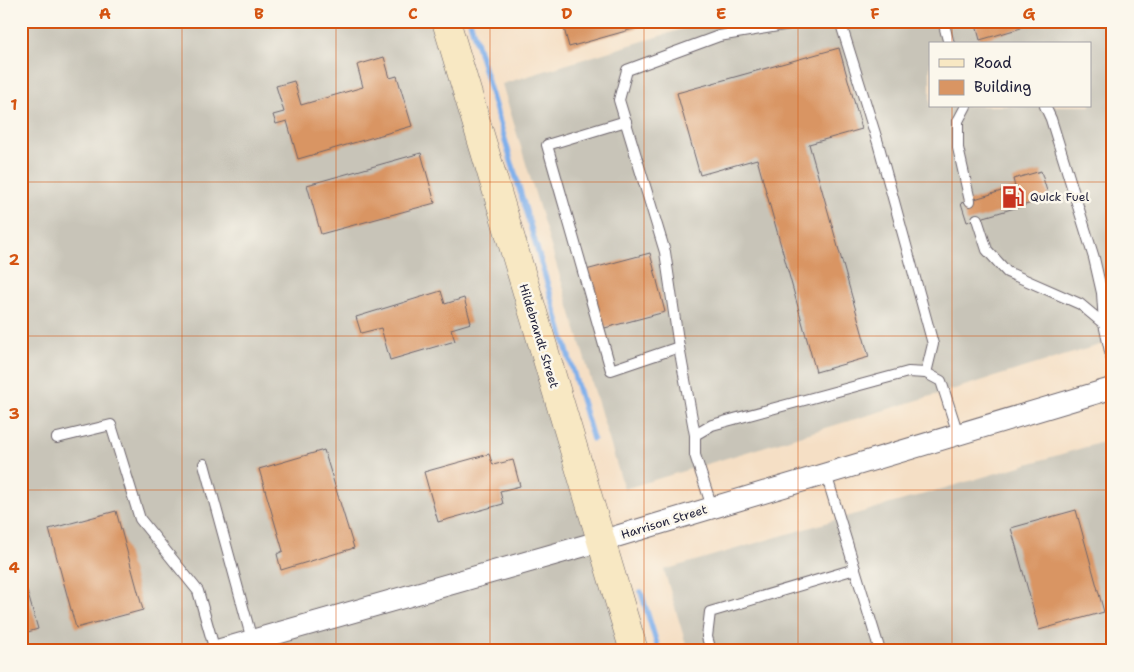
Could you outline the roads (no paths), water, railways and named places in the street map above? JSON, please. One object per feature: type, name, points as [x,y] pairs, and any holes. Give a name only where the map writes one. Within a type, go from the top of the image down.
[{"type":"street","name":"Hildebrandt Street","points":[[446,21],[634,651]]},
{"type":"street","name":"Harrison Street","points":[[215,651],[601,541],[1113,388]]},
{"type":"lane","points":[[712,507],[695,454],[696,435],[678,347],[665,252],[619,100],[627,70],[719,36],[808,21]]},
{"type":"lane","points":[[840,21],[878,143],[933,344],[926,373]]},
{"type":"lane","points":[[943,21],[948,42]]},
{"type":"lane","points":[[965,108],[958,121],[958,148],[970,201]]},
{"type":"lane","points":[[1046,108],[1094,258],[1102,294],[1104,324],[1113,365]]},
{"type":"lane","points":[[626,121],[548,145],[611,370],[678,347]]},
{"type":"lane","points":[[977,219],[987,250],[1008,272],[1080,304],[1104,324]]},
{"type":"lane","points":[[696,435],[712,425],[908,372],[926,373],[941,381],[958,434]]},
{"type":"lane","points":[[57,438],[111,425],[140,519],[198,591],[215,651]]},
{"type":"lane","points":[[204,464],[252,640]]},
{"type":"lane","points":[[826,474],[880,651]]},
{"type":"lane","points":[[711,651],[707,637],[710,612],[855,569]]},
{"type":"waterway","points":[[470,21],[593,439]]},
{"type":"waterway","points":[[641,592],[659,651]]},
{"type":"place","name":"Quick Fuel","points":[[1013,197]]}]
